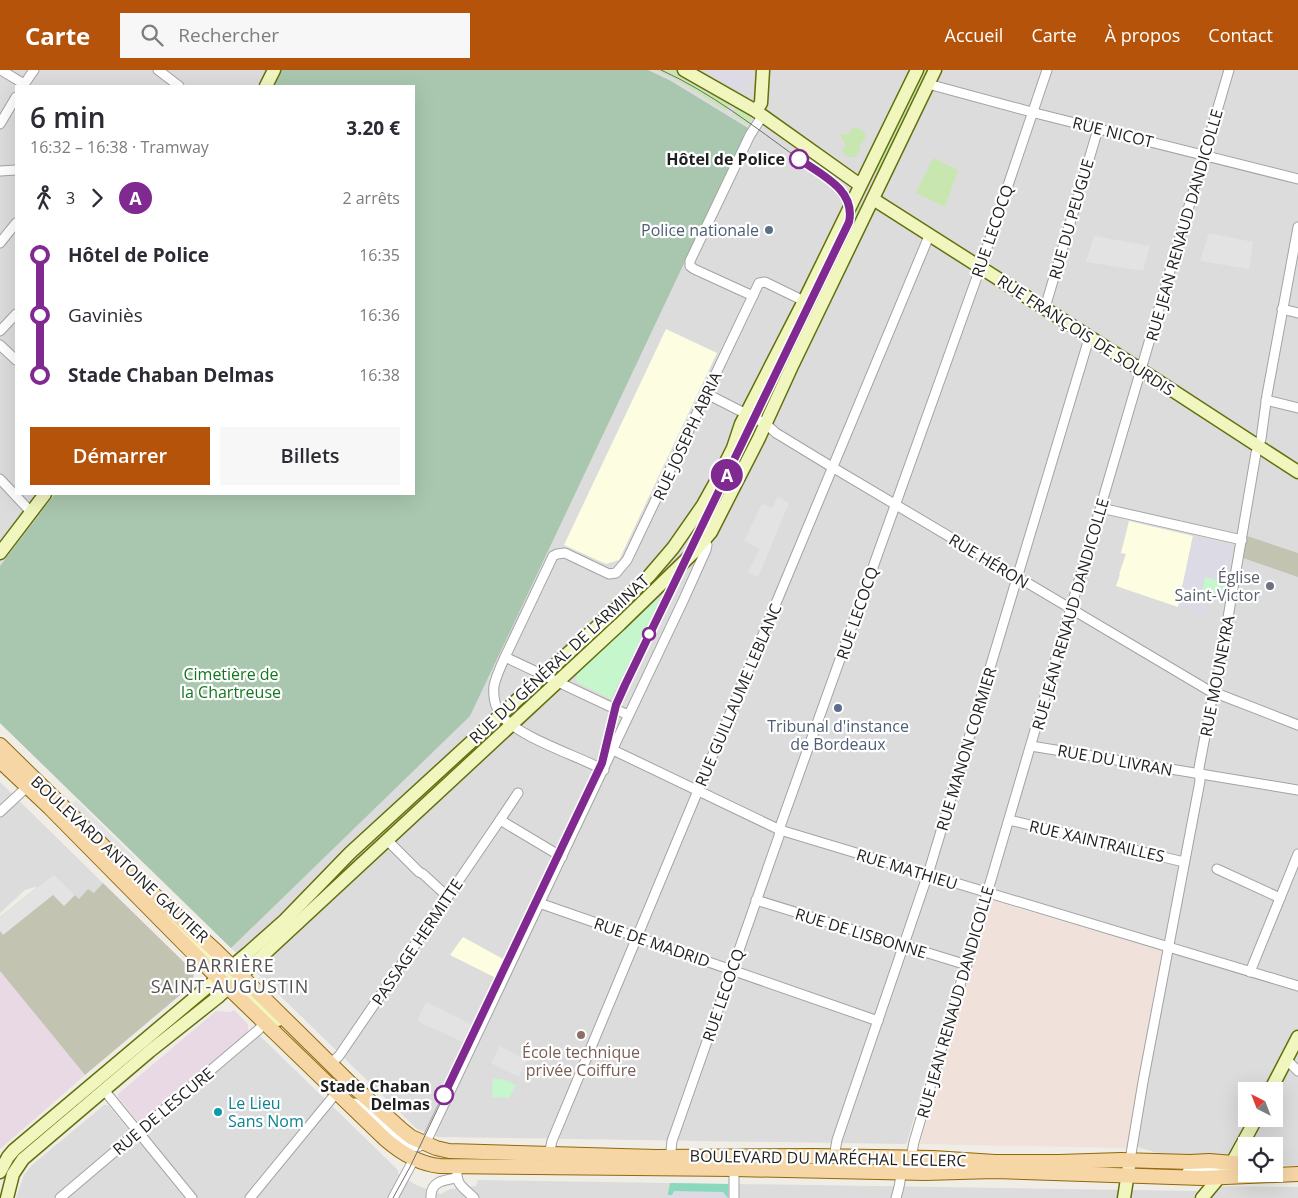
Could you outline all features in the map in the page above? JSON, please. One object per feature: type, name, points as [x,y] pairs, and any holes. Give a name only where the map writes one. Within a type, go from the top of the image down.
[{"type":"main road","points":[[266,85],[274,70]]},
{"type":"main road","points":[[684,70],[755,110],[860,185]]},
{"type":"main road","name":"RUE DU GÉNÉRAL DE LARMINAT","points":[[230,976],[350,853],[612,613],[649,576],[673,548],[707,498],[917,70]]},
{"type":"main road","name":"RUE DU GÉNÉRAL DE LARMINAT","points":[[230,976],[387,840],[660,586],[711,532],[766,424],[935,70]]},
{"type":"main road","points":[[755,110],[763,75]]},
{"type":"main road","name":"RUE FRANÇOIS DE SOURDIS","points":[[873,199],[1298,472]]},
{"type":"main road","points":[[0,553],[44,495]]},
{"type":"main road","name":"BOULEVARD ANTOINE GAUTIER","points":[[0,745],[146,887],[230,976],[266,1022],[394,1147],[414,1159]]},
{"type":"main road","name":"BOULEVARD ANTOINE GAUTIER","points":[[0,760],[143,902],[327,1059],[351,1084],[410,1137],[425,1144]]},
{"type":"main road","points":[[7,1198],[13,1174],[23,1159],[104,1090],[230,976]]},
{"type":"main road","points":[[0,1172],[14,1150],[230,976]]},
{"type":"main road","points":[[1274,1082],[1298,1037]]},
{"type":"main road","points":[[1202,1198],[1232,1163],[1251,1128]]},
{"type":"main road","name":"BOULEVARD DU MARÉCHAL LECLERC","points":[[425,1144],[449,1151],[549,1154],[670,1162],[734,1169],[1040,1172],[1219,1178],[1298,1174]]},
{"type":"main road","name":"BOULEVARD DU MARÉCHAL LECLERC","points":[[414,1159],[457,1172],[815,1156],[1023,1162],[1130,1160],[1238,1163]]},
{"type":"main road","points":[[1124,1198],[1130,1160]]},
{"type":"main road","points":[[1283,1165],[1298,1166]]},
{"type":"street","points":[[1,70],[24,85],[34,70]]},
{"type":"street","points":[[158,70],[179,85]]},
{"type":"street","name":"RUE LECOCQ","points":[[670,1162],[672,1140],[781,824],[980,268],[1047,70]]},
{"type":"street","name":"RUE JEAN RENAUD DANDICOLLE","points":[[911,1158],[912,1149],[1229,70]]},
{"type":"street","name":"RUE NICOT","points":[[928,84],[1298,179]]},
{"type":"street","points":[[0,124],[13,109]]},
{"type":"street","points":[[752,296],[690,266],[690,261],[755,127],[755,110]]},
{"type":"street","name":"RUE DU PEUGUE","points":[[1042,308],[1047,301],[1098,129]]},
{"type":"street","points":[[0,170],[15,170]]},
{"type":"street","points":[[0,243],[15,224]]},
{"type":"street","name":"RUE MOUNEYRA","points":[[1130,1160],[1200,774],[1199,768],[1298,230]]},
{"type":"street","name":"RUE GUILLAUME LEBLANC","points":[[549,1154],[552,1140],[929,236]]},
{"type":"street","name":"RUE JOSEPH ABRIA","points":[[505,656],[550,559],[557,554],[565,553],[609,574],[616,573],[630,556],[759,283],[765,282],[804,301]]},
{"type":"street","points":[[1282,309],[1298,313]]},
{"type":"street","points":[[0,331],[15,315]]},
{"type":"street","name":"RUE MANON CORMIER","points":[[834,1157],[837,1140],[928,875],[1087,346],[1091,339]]},
{"type":"street","points":[[0,345],[15,359]]},
{"type":"street","points":[[707,394],[747,414]]},
{"type":"street","points":[[1266,400],[1298,408]]},
{"type":"street","name":"RUE HÉRON","points":[[747,414],[1017,578],[1214,694],[1298,725]]},
{"type":"street","points":[[0,479],[31,512]]},
{"type":"street","points":[[1101,508],[1242,540]]},
{"type":"street","points":[[425,1144],[604,770],[706,550],[707,545],[704,540]]},
{"type":"street","points":[[604,770],[530,736],[510,725],[501,715],[496,703],[494,687],[505,656],[628,715]]},
{"type":"street","points":[[510,725],[521,708],[536,693],[546,675]]},
{"type":"street","name":"RUE DU LIVRAN","points":[[1031,746],[1298,790]]},
{"type":"street","name":"RUE MATHIEU","points":[[613,750],[780,830],[987,894],[1298,986]]},
{"type":"street","points":[[0,812],[28,786]]},
{"type":"street","name":"PASSAGE HERMITTE","points":[[327,1059],[338,1056],[518,793]]},
{"type":"street","points":[[500,820],[562,857]]},
{"type":"street","name":"RUE XAINTRAILLES","points":[[1009,820],[1184,862]]},
{"type":"street","points":[[387,840],[419,872],[448,897]]},
{"type":"street","points":[[1250,972],[1298,854]]},
{"type":"street","points":[[1217,869],[1280,898]]},
{"type":"street","points":[[143,902],[146,887]]},
{"type":"street","name":"RUE DE LISBONNE","points":[[756,900],[967,965]]},
{"type":"street","name":"RUE DE MADRID","points":[[540,903],[878,1021]]},
{"type":"street","name":"RUE DE LESCURE","points":[[60,1198],[257,1032],[266,1022]]},
{"type":"street","points":[[1286,1059],[1298,1071]]},
{"type":"street","points":[[104,1090],[192,1198]]},
{"type":"street","points":[[250,1198],[337,1092]]},
{"type":"street","name":"BOULEVARD ANTOINE GAUTIER","points":[[337,1092],[369,1112],[407,1145],[417,1147],[425,1144]]},
{"type":"street","points":[[734,1198],[734,1169],[738,1164],[815,1156]]},
{"type":"street","points":[[893,1158],[900,1165],[901,1172],[896,1198]]},
{"type":"street","points":[[393,1198],[414,1159]]},
{"type":"street","points":[[1128,1176],[1136,1171],[1149,1168],[1168,1167],[1190,1162]]},
{"type":"street","points":[[1167,1177],[1202,1171],[1232,1163]]},
{"type":"street","points":[[431,1198],[433,1186],[457,1172],[458,1182],[474,1198]]},
{"type":"shaded area","points":[[0,70],[1298,70],[1298,1166],[1283,1165],[1283,1137],[1238,1137],[1238,1164],[1190,1162],[1140,1148],[1138,1146],[1143,1082],[1168,947],[987,894],[979,898],[905,1144],[438,1137],[417,1129],[0,723]]},
{"type":"shaded area","points":[[704,70],[751,70],[749,86],[742,91],[737,91]]},
{"type":"shaded area","points":[[1209,233],[1253,242],[1249,269],[1200,261]]},
{"type":"shaded area","points":[[1094,236],[1150,246],[1143,271],[1086,262]]},
{"type":"shaded area","points":[[666,329],[717,353],[619,560],[606,564],[564,545]]},
{"type":"shaded area","points":[[778,497],[789,503],[758,577],[748,572],[760,549],[744,541],[762,504],[772,508]]},
{"type":"shaded area","points":[[1129,521],[1193,536],[1178,607],[1116,586],[1126,554],[1121,553]]},
{"type":"shaded area","points":[[1193,536],[1233,545],[1227,582],[1205,577],[1202,590],[1197,589],[1197,591],[1206,593],[1203,604],[1209,606],[1206,617],[1192,615],[1192,609],[1178,607]]},
{"type":"shaded area","points":[[1247,536],[1298,553],[1298,577],[1243,558]]},
{"type":"shaded area","points":[[0,782],[103,883],[94,894],[79,899],[35,887],[25,890],[0,913]]},
{"type":"shaded area","points":[[76,800],[135,858],[129,865],[69,807]]},
{"type":"shaded area","points":[[54,874],[79,899],[88,889],[94,893],[103,883],[194,972],[192,985],[85,1075],[0,971],[0,917]]},
{"type":"shaded area","points":[[54,874],[75,895],[64,906],[53,895],[3,935],[0,931],[0,917]]},
{"type":"shaded area","points":[[991,900],[1162,951],[1127,1148],[920,1143]]},
{"type":"shaded area","points":[[463,937],[503,959],[494,977],[450,955]]},
{"type":"shaded area","points":[[0,971],[85,1075],[0,1149]]},
{"type":"shaded area","points":[[426,1002],[471,1024],[463,1042],[417,1021]]},
{"type":"shaded area","points":[[234,1010],[248,1024],[248,1032],[141,1122],[138,1122],[118,1097],[118,1094],[216,1011],[231,1012]]},
{"type":"shaded area","points":[[258,1036],[398,1170],[398,1173],[416,1185],[441,1194],[450,1189],[476,1186],[478,1180],[1197,1191],[1198,1194],[1195,1198],[16,1198],[24,1175],[32,1165],[104,1105],[108,1105],[129,1130],[128,1133],[137,1141],[147,1130]]},
{"type":"shaded area","points":[[500,1046],[527,1060],[519,1077],[491,1063]]},
{"type":"shaded area","points":[[1218,1186],[1298,1187],[1298,1198],[1208,1198]]},
{"type":"shaded area","points":[[674,1191],[723,1192],[728,1198],[667,1198],[667,1195],[672,1195]]},
{"type":"green space","name":"Cimetière de la Chartreuse","points":[[281,70],[648,70],[671,81],[748,128],[470,716],[231,948],[0,723],[0,566],[54,495],[415,495],[415,85],[274,85]]},
{"type":"green space","points":[[656,70],[674,70],[732,102],[726,111],[677,80]]},
{"type":"green space","points":[[922,70],[929,70],[881,174],[872,170]]},
{"type":"green space","points":[[737,106],[751,116],[750,126],[732,114]]},
{"type":"green space","points":[[853,128],[858,128],[865,133],[865,139],[855,157],[848,157],[842,152],[845,146],[841,134],[848,134]]},
{"type":"green space","points":[[933,158],[958,170],[945,207],[916,193]]},
{"type":"green space","points":[[857,203],[865,207],[766,414],[755,408]]},
{"type":"green space","points":[[748,422],[759,428],[709,529],[687,552]]},
{"type":"green space","points":[[692,560],[675,594],[668,591],[676,576]]},
{"type":"green space","points":[[1205,577],[1227,582],[1223,598],[1202,590]]},
{"type":"green space","points":[[659,598],[611,699],[578,683],[577,673]]},
{"type":"green space","points":[[493,1079],[502,1079],[516,1085],[509,1098],[492,1097]]},
{"type":"green space","points":[[670,1183],[728,1184],[728,1198],[667,1198]]},
{"type":"tram line","points":[[393,1198],[410,1167],[602,763],[616,705],[625,685],[849,222],[848,200],[834,183],[715,99],[661,70]]},
{"type":"tram line","name":"A","points":[[444,1095],[602,763],[616,705],[625,685],[849,222],[849,204],[844,193],[799,159]]},
{"type":"place","name":"Hôtel de Police","points":[[799,159]]},
{"type":"place","name":"Police nationale","points":[[769,230]]},
{"type":"place","name":"Église Saint-Victor","points":[[1270,586]]},
{"type":"place","name":"Tribunal d'instance de Bordeaux","points":[[838,708]]},
{"type":"place","name":"École technique privée Coiffure","points":[[581,1035]]},
{"type":"place","name":"Stade Chaban Delmas","points":[[444,1095]]},
{"type":"place","name":"Le Lieu Sans Nom","points":[[218,1112]]},
{"type":"district","name":"BARRIÈRE SAINT-AUGUSTIN","points":[[230,976]]}]
